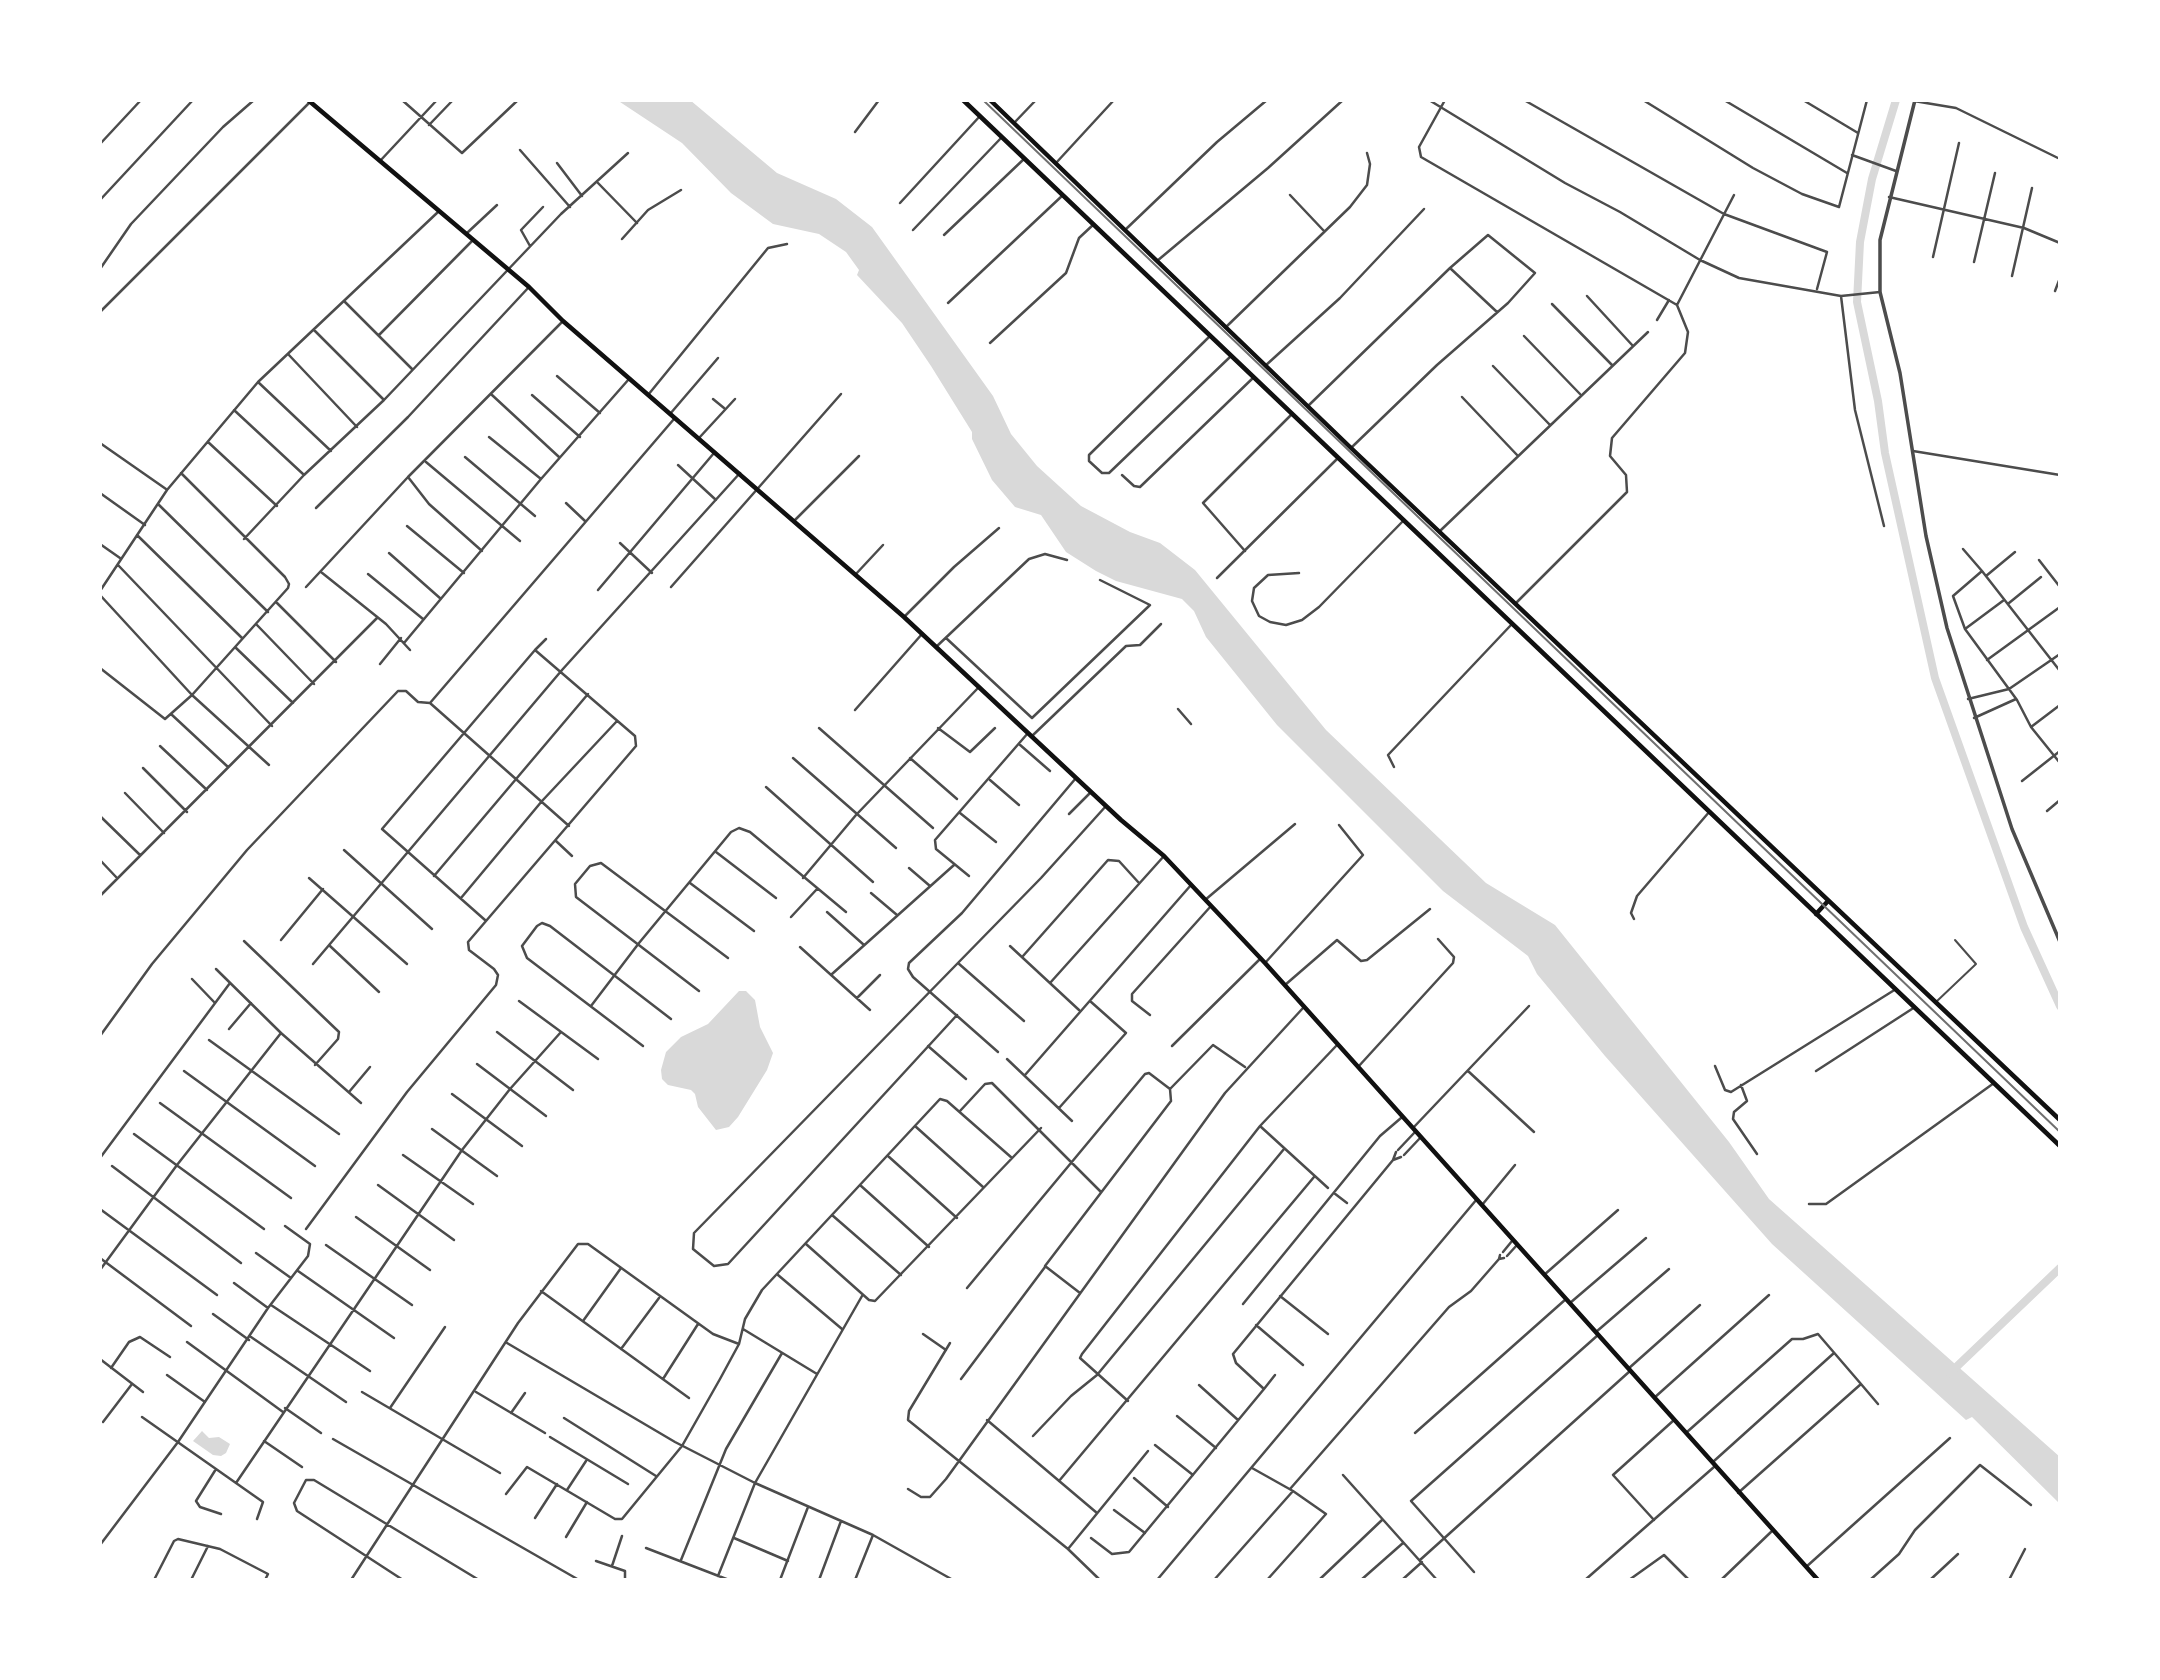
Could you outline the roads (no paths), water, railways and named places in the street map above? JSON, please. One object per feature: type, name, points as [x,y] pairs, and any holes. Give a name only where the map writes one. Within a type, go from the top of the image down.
[{"type":"main road","points":[[963,100],[1514,622],[2060,1146]]},
{"type":"main road","points":[[990,100],[1265,366],[2060,1120]]},
{"type":"main road","points":[[309,101],[506,271],[529,287],[629,379],[758,488],[904,617],[1106,806],[1164,856],[1285,985],[1818,1580]]},
{"type":"main road","points":[[1816,914],[1828,901]]},
{"type":"street","points":[[100,144],[141,100]]},
{"type":"street","points":[[100,200],[193,100]]},
{"type":"street","points":[[100,269],[131,224],[223,127],[254,100]]},
{"type":"street","points":[[402,100],[462,153],[518,100]]},
{"type":"street","points":[[379,161],[437,100]]},
{"type":"street","points":[[429,125],[453,100]]},
{"type":"street","points":[[855,132],[879,100]]},
{"type":"street","points":[[1014,123],[1036,100]]},
{"type":"street","points":[[1056,163],[1114,100]]},
{"type":"street","points":[[1125,230],[1217,142],[1267,100]]},
{"type":"street","points":[[1157,261],[1269,168],[1343,100]]},
{"type":"street","points":[[1429,100],[1700,260],[1739,278],[1842,296],[1880,292]]},
{"type":"street","points":[[1445,100],[1419,147],[1421,157],[1678,305],[1688,332],[1685,353],[1612,438],[1610,456],[1629,481],[1627,492],[1516,603]]},
{"type":"street","points":[[1524,100],[1724,214],[1827,252],[1816,290]]},
{"type":"street","points":[[1643,100],[1753,168],[1802,194],[1839,208],[1867,100]]},
{"type":"street","points":[[1724,100],[1847,173]]},
{"type":"street","points":[[1803,100],[1858,133]]},
{"type":"street","points":[[2060,159],[1956,108],[1914,100],[1880,240],[1880,292],[1900,373],[1931,561],[1974,718],[2012,829],[2060,942]]},
{"type":"street","points":[[100,312],[309,101]]},
{"type":"street","points":[[900,203],[980,116]]},
{"type":"street","points":[[913,230],[1002,137]]},
{"type":"street","points":[[1933,257],[1959,143]]},
{"type":"street","points":[[520,150],[570,207]]},
{"type":"street","points":[[244,539],[304,475],[358,427],[530,246],[628,153]]},
{"type":"street","points":[[1226,327],[1350,207],[1367,186],[1370,164],[1367,153]]},
{"type":"street","points":[[1852,155],[1896,171]]},
{"type":"street","points":[[944,235],[1025,158]]},
{"type":"street","points":[[557,163],[582,196]]},
{"type":"street","points":[[1975,262],[1994,173]]},
{"type":"street","points":[[597,182],[636,223]]},
{"type":"street","points":[[2012,276],[2032,188]]},
{"type":"street","points":[[622,239],[648,210],[681,190]]},
{"type":"street","points":[[948,303],[1063,194]]},
{"type":"street","points":[[1290,195],[1324,231]]},
{"type":"street","points":[[1678,305],[1734,195]]},
{"type":"street","points":[[1889,197],[2024,228],[2060,243]]},
{"type":"street","points":[[465,235],[497,205]]},
{"type":"street","points":[[530,246],[521,230],[543,207]]},
{"type":"street","points":[[1265,366],[1340,298],[1424,209]]},
{"type":"street","points":[[269,765],[192,695],[100,593],[120,558],[167,490],[258,382],[438,212]]},
{"type":"street","points":[[990,343],[1066,273],[1079,238],[1094,224]]},
{"type":"street","points":[[1308,406],[1450,268],[1489,235],[1536,274],[1352,448]]},
{"type":"street","points":[[379,335],[472,241]]},
{"type":"street","points":[[648,395],[768,248],[787,244]]},
{"type":"street","points":[[1450,268],[1497,312]]},
{"type":"street","points":[[2055,291],[2060,278]]},
{"type":"street","points":[[316,508],[408,416],[529,287]]},
{"type":"street","points":[[1587,296],[1633,346]]},
{"type":"street","points":[[1842,296],[1855,410],[1884,526]]},
{"type":"street","points":[[1657,320],[1669,300]]},
{"type":"street","points":[[344,301],[412,369]]},
{"type":"street","points":[[1552,304],[1612,365]]},
{"type":"street","points":[[306,587],[408,477],[563,321]]},
{"type":"street","points":[[314,330],[384,400]]},
{"type":"street","points":[[1440,531],[1648,332]]},
{"type":"street","points":[[1210,336],[1089,455],[1089,461],[1102,473],[1109,472],[1231,355]]},
{"type":"street","points":[[1524,336],[1581,395]]},
{"type":"street","points":[[288,354],[358,427]]},
{"type":"street","points":[[670,414],[718,358]]},
{"type":"street","points":[[1493,366],[1550,425]]},
{"type":"street","points":[[557,376],[600,414]]},
{"type":"street","points":[[1122,475],[1139,487],[1254,377]]},
{"type":"street","points":[[404,643],[443,600],[559,457],[580,438],[629,379]]},
{"type":"street","points":[[258,382],[331,451]]},
{"type":"street","points":[[491,394],[559,457]]},
{"type":"street","points":[[671,587],[841,394]]},
{"type":"street","points":[[532,395],[580,438]]},
{"type":"street","points":[[1462,397],[1518,456]]},
{"type":"street","points":[[713,399],[725,409]]},
{"type":"street","points":[[699,438],[735,399]]},
{"type":"street","points":[[234,410],[304,475]]},
{"type":"street","points":[[1245,551],[1203,503],[1292,414]]},
{"type":"street","points":[[430,703],[675,418]]},
{"type":"street","points":[[489,437],[541,479]]},
{"type":"street","points":[[208,442],[277,506]]},
{"type":"street","points":[[100,443],[167,490]]},
{"type":"street","points":[[598,590],[715,452]]},
{"type":"street","points":[[1913,452],[2060,475]]},
{"type":"street","points":[[794,521],[859,456]]},
{"type":"street","points":[[465,457],[535,516]]},
{"type":"street","points":[[1217,578],[1338,458]]},
{"type":"street","points":[[425,461],[520,541]]},
{"type":"street","points":[[678,465],[716,500]]},
{"type":"street","points":[[100,668],[165,719],[192,695],[268,613],[289,583],[181,473]]},
{"type":"street","points":[[313,964],[562,670],[740,473]]},
{"type":"street","points":[[408,477],[429,504],[482,551]]},
{"type":"street","points":[[100,493],[145,525]]},
{"type":"street","points":[[566,503],[585,521]]},
{"type":"street","points":[[158,504],[268,613]]},
{"type":"street","points":[[1298,573],[1268,575],[1254,587],[1252,601],[1259,616],[1270,622],[1286,625],[1302,620],[1319,607],[1404,520]]},
{"type":"street","points":[[407,526],[464,573]]},
{"type":"street","points":[[904,617],[954,567],[999,528]]},
{"type":"street","points":[[137,535],[242,638]]},
{"type":"street","points":[[620,543],[652,573]]},
{"type":"street","points":[[100,544],[120,558]]},
{"type":"street","points":[[855,575],[883,545]]},
{"type":"street","points":[[1963,549],[2006,599],[2060,671]]},
{"type":"street","points":[[1986,576],[2015,552]]},
{"type":"street","points":[[388,553],[443,600]]},
{"type":"street","points":[[936,648],[1029,559],[1045,554],[1068,560]]},
{"type":"street","points":[[2039,560],[2060,587]]},
{"type":"street","points":[[118,565],[272,726]]},
{"type":"street","points":[[1982,571],[1952,597],[1965,629],[2016,699],[2031,727],[2060,763]]},
{"type":"street","points":[[321,572],[401,638],[410,650]]},
{"type":"street","points":[[368,574],[423,619]]},
{"type":"street","points":[[2009,603],[2041,577]]},
{"type":"street","points":[[946,638],[1032,719],[1150,605],[1100,580]]},
{"type":"street","points":[[1965,629],[2006,599]]},
{"type":"street","points":[[277,603],[336,662]]},
{"type":"street","points":[[1987,660],[2060,607]]},
{"type":"street","points":[[100,896],[187,812],[377,618]]},
{"type":"street","points":[[1394,767],[1388,755],[1514,622]]},
{"type":"street","points":[[256,624],[314,684]]},
{"type":"street","points":[[969,876],[935,844],[1019,744],[1126,646],[1140,645],[1161,624]]},
{"type":"street","points":[[855,710],[922,634]]},
{"type":"street","points":[[380,664],[401,638]]},
{"type":"street","points":[[485,920],[382,829],[546,639]]},
{"type":"street","points":[[235,647],[294,704]]},
{"type":"street","points":[[306,1228],[407,1092],[496,985],[498,975],[494,969],[467,946],[485,920],[634,752],[637,741],[635,736],[562,670],[535,650]]},
{"type":"street","points":[[1968,699],[2009,689],[2060,653]]},
{"type":"street","points":[[803,878],[830,843],[978,688]]},
{"type":"street","points":[[100,1035],[152,964],[247,850],[394,694],[402,690],[418,702],[430,703],[491,754],[569,826]]},
{"type":"street","points":[[434,876],[589,694]]},
{"type":"street","points":[[1974,718],[2016,699]]},
{"type":"street","points":[[2031,727],[2060,705]]},
{"type":"street","points":[[1178,709],[1191,724]]},
{"type":"street","points":[[172,715],[229,768]]},
{"type":"street","points":[[461,898],[542,801],[617,721]]},
{"type":"street","points":[[820,728],[933,828]]},
{"type":"street","points":[[938,728],[970,752],[995,728]]},
{"type":"street","points":[[1019,744],[1050,771]]},
{"type":"street","points":[[160,746],[207,790]]},
{"type":"street","points":[[2022,781],[2060,751]]},
{"type":"street","points":[[793,758],[896,848]]},
{"type":"street","points":[[910,758],[957,799]]},
{"type":"street","points":[[143,768],[187,812]]},
{"type":"street","points":[[998,1052],[914,977],[908,969],[909,962],[962,912],[1076,778]]},
{"type":"street","points":[[989,779],[1019,805]]},
{"type":"street","points":[[766,787],[873,882]]},
{"type":"street","points":[[1069,814],[1091,792]]},
{"type":"street","points":[[125,793],[164,833]]},
{"type":"street","points":[[2047,811],[2060,800]]},
{"type":"street","points":[[957,1015],[728,1264],[714,1266],[693,1249],[694,1233],[928,990],[958,963],[1106,806]]},
{"type":"street","points":[[1634,919],[1630,913],[1637,896],[1710,811]]},
{"type":"street","points":[[960,812],[996,842]]},
{"type":"street","points":[[100,816],[140,855]]},
{"type":"street","points":[[1205,900],[1295,824]]},
{"type":"street","points":[[1172,1046],[1263,961],[1363,855],[1339,825]]},
{"type":"street","points":[[591,1006],[613,975],[732,832],[745,829],[846,912]]},
{"type":"street","points":[[556,841],[572,856]]},
{"type":"street","points":[[344,850],[379,885],[432,929]]},
{"type":"street","points":[[716,852],[776,898]]},
{"type":"street","points":[[1050,983],[1164,856]]},
{"type":"street","points":[[100,860],[117,878]]},
{"type":"street","points":[[1023,957],[1108,860],[1119,860],[1139,883]]},
{"type":"street","points":[[699,991],[576,897],[575,884],[590,866],[601,863],[727,958]]},
{"type":"street","points":[[832,974],[932,887],[954,864]]},
{"type":"street","points":[[909,868],[932,887]]},
{"type":"street","points":[[309,878],[354,914],[407,964]]},
{"type":"street","points":[[690,883],[754,932]]},
{"type":"street","points":[[1025,1075],[1191,884]]},
{"type":"street","points":[[792,917],[817,888]]},
{"type":"street","points":[[281,940],[323,889]]},
{"type":"street","points":[[871,893],[897,915]]},
{"type":"street","points":[[1150,1015],[1132,1001],[1132,994],[1211,906]]},
{"type":"street","points":[[1285,985],[1337,940],[1361,961],[1367,960],[1430,909]]},
{"type":"street","points":[[827,912],[864,945]]},
{"type":"street","points":[[643,1046],[527,958],[522,946],[537,926],[542,923],[550,926],[671,1019]]},
{"type":"street","points":[[1358,1067],[1453,963],[1454,957],[1438,939]]},
{"type":"street","points":[[244,941],[339,1032],[338,1040],[315,1065]]},
{"type":"street","points":[[330,946],[379,992]]},
{"type":"street","points":[[1010,946],[1080,1011]]},
{"type":"street","points":[[800,947],[870,1010]]},
{"type":"street","points":[[958,963],[1024,1021]]},
{"type":"street","points":[[216,969],[315,1065],[361,1103]]},
{"type":"street","points":[[857,998],[880,975]]},
{"type":"street","points":[[192,979],[215,1003]]},
{"type":"street","points":[[100,1158],[230,982]]},
{"type":"street","points":[[1715,1066],[1725,1090],[1731,1092],[1896,989]]},
{"type":"street","points":[[519,1001],[598,1059]]},
{"type":"street","points":[[1059,1108],[1126,1032],[1090,1001]]},
{"type":"street","points":[[229,1029],[251,1003]]},
{"type":"street","points":[[1264,1389],[1232,1357],[1393,1160],[1414,1129],[1529,1006]]},
{"type":"street","points":[[908,1489],[921,1497],[930,1497],[1246,1068],[1304,1007]]},
{"type":"street","points":[[1816,1071],[1914,1007]]},
{"type":"street","points":[[497,1032],[573,1090]]},
{"type":"street","points":[[236,1483],[462,1150],[510,1089],[561,1032]]},
{"type":"street","points":[[100,1270],[177,1165],[281,1033]]},
{"type":"street","points":[[209,1040],[339,1134]]},
{"type":"street","points":[[1170,1089],[1213,1045],[1246,1068]]},
{"type":"street","points":[[1128,1401],[1080,1358],[1082,1354],[1182,1222],[1260,1126],[1337,1045]]},
{"type":"street","points":[[928,1046],[966,1079]]},
{"type":"street","points":[[1007,1059],[1072,1121]]},
{"type":"street","points":[[477,1064],[546,1116]]},
{"type":"street","points":[[348,1093],[370,1067]]},
{"type":"street","points":[[1468,1071],[1534,1132]]},
{"type":"street","points":[[184,1072],[315,1166]]},
{"type":"street","points":[[961,1379],[1171,1101],[1170,1089],[1153,1074],[1145,1074],[967,1288]]},
{"type":"street","points":[[960,1111],[988,1082],[998,1087],[1101,1192]]},
{"type":"street","points":[[1809,1204],[1826,1204],[1994,1083]]},
{"type":"street","points":[[1741,1085],[1747,1101],[1734,1112],[1732,1119],[1757,1154]]},
{"type":"street","points":[[452,1094],[522,1146]]},
{"type":"street","points":[[506,1494],[527,1467],[615,1519],[622,1519],[682,1446],[739,1343],[762,1290],[943,1098],[1012,1158]]},
{"type":"street","points":[[160,1103],[291,1198]]},
{"type":"street","points":[[1243,1304],[1380,1136],[1402,1116]]},
{"type":"street","points":[[915,1126],[984,1187]]},
{"type":"street","points":[[1260,1126],[1328,1188]]},
{"type":"street","points":[[806,1244],[863,1295],[876,1301],[1041,1128]]},
{"type":"street","points":[[432,1129],[497,1176]]},
{"type":"street","points":[[134,1134],[264,1229]]},
{"type":"street","points":[[1393,1160],[1402,1156],[1421,1137]]},
{"type":"street","points":[[1033,1436],[1071,1396],[1097,1375],[1284,1149]]},
{"type":"street","points":[[402,1154],[473,1204]]},
{"type":"street","points":[[888,1156],[957,1218]]},
{"type":"street","points":[[1482,1205],[1516,1165]]},
{"type":"street","points":[[111,1166],[241,1264]]},
{"type":"street","points":[[1059,1481],[1314,1177]]},
{"type":"street","points":[[378,1185],[454,1240]]},
{"type":"street","points":[[860,1185],[929,1247]]},
{"type":"street","points":[[1334,1193],[1347,1203]]},
{"type":"street","points":[[1157,1580],[1477,1199]]},
{"type":"street","points":[[100,1209],[217,1295]]},
{"type":"street","points":[[1544,1275],[1618,1210]]},
{"type":"street","points":[[832,1215],[901,1276]]},
{"type":"street","points":[[356,1217],[429,1270]]},
{"type":"street","points":[[100,1545],[178,1442],[270,1307],[309,1256],[310,1244],[285,1226]]},
{"type":"street","points":[[1415,1433],[1568,1301],[1646,1238]]},
{"type":"street","points":[[351,1580],[441,1440],[572,1249],[584,1242],[713,1334],[739,1343]]},
{"type":"street","points":[[1214,1580],[1449,1307],[1471,1291],[1515,1243]]},
{"type":"street","points":[[326,1245],[412,1305]]},
{"type":"street","points":[[256,1253],[291,1278]]},
{"type":"street","points":[[100,1258],[191,1326]]},
{"type":"street","points":[[1045,1266],[1080,1293]]},
{"type":"street","points":[[583,1321],[621,1268]]},
{"type":"street","points":[[1474,1572],[1410,1501],[1669,1269]]},
{"type":"street","points":[[298,1271],[394,1338]]},
{"type":"street","points":[[778,1275],[842,1329]]},
{"type":"street","points":[[234,1283],[370,1371]]},
{"type":"street","points":[[541,1291],[689,1398]]},
{"type":"street","points":[[718,1576],[755,1483],[863,1295]]},
{"type":"street","points":[[1654,1398],[1769,1295]]},
{"type":"street","points":[[1280,1296],[1328,1334]]},
{"type":"street","points":[[621,1349],[659,1297]]},
{"type":"street","points":[[1402,1580],[1443,1538],[1700,1305]]},
{"type":"street","points":[[213,1314],[346,1402]]},
{"type":"street","points":[[663,1379],[698,1324]]},
{"type":"street","points":[[1256,1325],[1303,1365]]},
{"type":"street","points":[[390,1408],[445,1327]]},
{"type":"street","points":[[743,1329],[817,1374]]},
{"type":"street","points":[[1685,1433],[1792,1339],[1802,1339],[1816,1333],[1878,1404]]},
{"type":"street","points":[[923,1334],[946,1350]]},
{"type":"street","points":[[111,1368],[129,1342],[140,1337],[170,1357]]},
{"type":"street","points":[[187,1342],[227,1373],[321,1433]]},
{"type":"street","points":[[507,1343],[682,1446],[719,1462],[755,1483],[873,1535],[953,1580]]},
{"type":"street","points":[[950,1343],[909,1411],[908,1420],[1068,1549],[1100,1580]]},
{"type":"street","points":[[681,1560],[719,1462],[782,1353]]},
{"type":"street","points":[[1585,1580],[1654,1520],[1834,1353]]},
{"type":"street","points":[[100,1361],[143,1392]]},
{"type":"street","points":[[167,1375],[205,1402]]},
{"type":"street","points":[[1091,1538],[1118,1555],[1129,1552],[1275,1375]]},
{"type":"street","points":[[103,1422],[132,1384]]},
{"type":"street","points":[[1738,1493],[1861,1384]]},
{"type":"street","points":[[1199,1385],[1238,1420]]},
{"type":"street","points":[[475,1391],[545,1433]]},
{"type":"street","points":[[362,1392],[500,1473]]},
{"type":"street","points":[[510,1413],[524,1392]]},
{"type":"street","points":[[1177,1416],[1216,1448]]},
{"type":"street","points":[[142,1417],[262,1502],[257,1519]]},
{"type":"street","points":[[564,1418],[657,1476]]},
{"type":"street","points":[[987,1420],[1097,1513]]},
{"type":"street","points":[[1654,1520],[1613,1475],[1674,1420]]},
{"type":"street","points":[[550,1437],[628,1484]]},
{"type":"street","points":[[1806,1567],[1950,1438]]},
{"type":"street","points":[[333,1439],[579,1580]]},
{"type":"street","points":[[264,1441],[302,1467]]},
{"type":"street","points":[[1155,1445],[1194,1475]]},
{"type":"street","points":[[1068,1549],[1148,1451]]},
{"type":"street","points":[[567,1490],[587,1459]]},
{"type":"street","points":[[1870,1580],[1899,1554],[1918,1526],[1980,1465],[2031,1505]]},
{"type":"street","points":[[1252,1468],[1292,1490],[1326,1514],[1267,1580]]},
{"type":"street","points":[[216,1469],[196,1501],[200,1507],[221,1514]]},
{"type":"street","points":[[1343,1475],[1437,1580]]},
{"type":"street","points":[[1134,1478],[1168,1507]]},
{"type":"street","points":[[403,1580],[295,1509],[294,1503],[306,1480],[314,1480],[479,1580]]},
{"type":"street","points":[[535,1518],[556,1484]]},
{"type":"street","points":[[566,1537],[587,1502]]},
{"type":"street","points":[[780,1580],[808,1507]]},
{"type":"street","points":[[1114,1510],[1145,1533]]},
{"type":"street","points":[[1319,1580],[1383,1519]]},
{"type":"street","points":[[819,1580],[841,1521]]},
{"type":"street","points":[[1721,1580],[1774,1530]]},
{"type":"street","points":[[100,1534],[105,1538]]},
{"type":"street","points":[[863,1580],[856,1579],[873,1535]]},
{"type":"street","points":[[612,1567],[622,1536]]},
{"type":"street","points":[[734,1538],[788,1561]]},
{"type":"street","points":[[154,1580],[176,1540],[208,1545],[268,1574],[265,1580]]},
{"type":"street","points":[[1361,1580],[1404,1542]]},
{"type":"street","points":[[192,1580],[208,1545]]},
{"type":"street","points":[[646,1548],[729,1580]]},
{"type":"street","points":[[2009,1580],[2025,1549]]},
{"type":"street","points":[[1930,1580],[1958,1554]]},
{"type":"street","points":[[1631,1580],[1664,1555],[1689,1580]]},
{"type":"street","points":[[596,1561],[625,1571],[625,1580]]},
{"type":"street","points":[[940,1580],[944,1574]]},
{"type":"lane","points":[[1936,1002],[1976,964],[1955,940]]},
{"type":"waterway","points":[[1896,100],[1872,179],[1860,242],[1857,302],[1878,401],[1885,453],[1935,678],[2024,927],[2060,1006]]},
{"type":"waterway","points":[[1950,1373],[2060,1268]]},
{"type":"railway","points":[[983,100],[2060,1132]]}]
